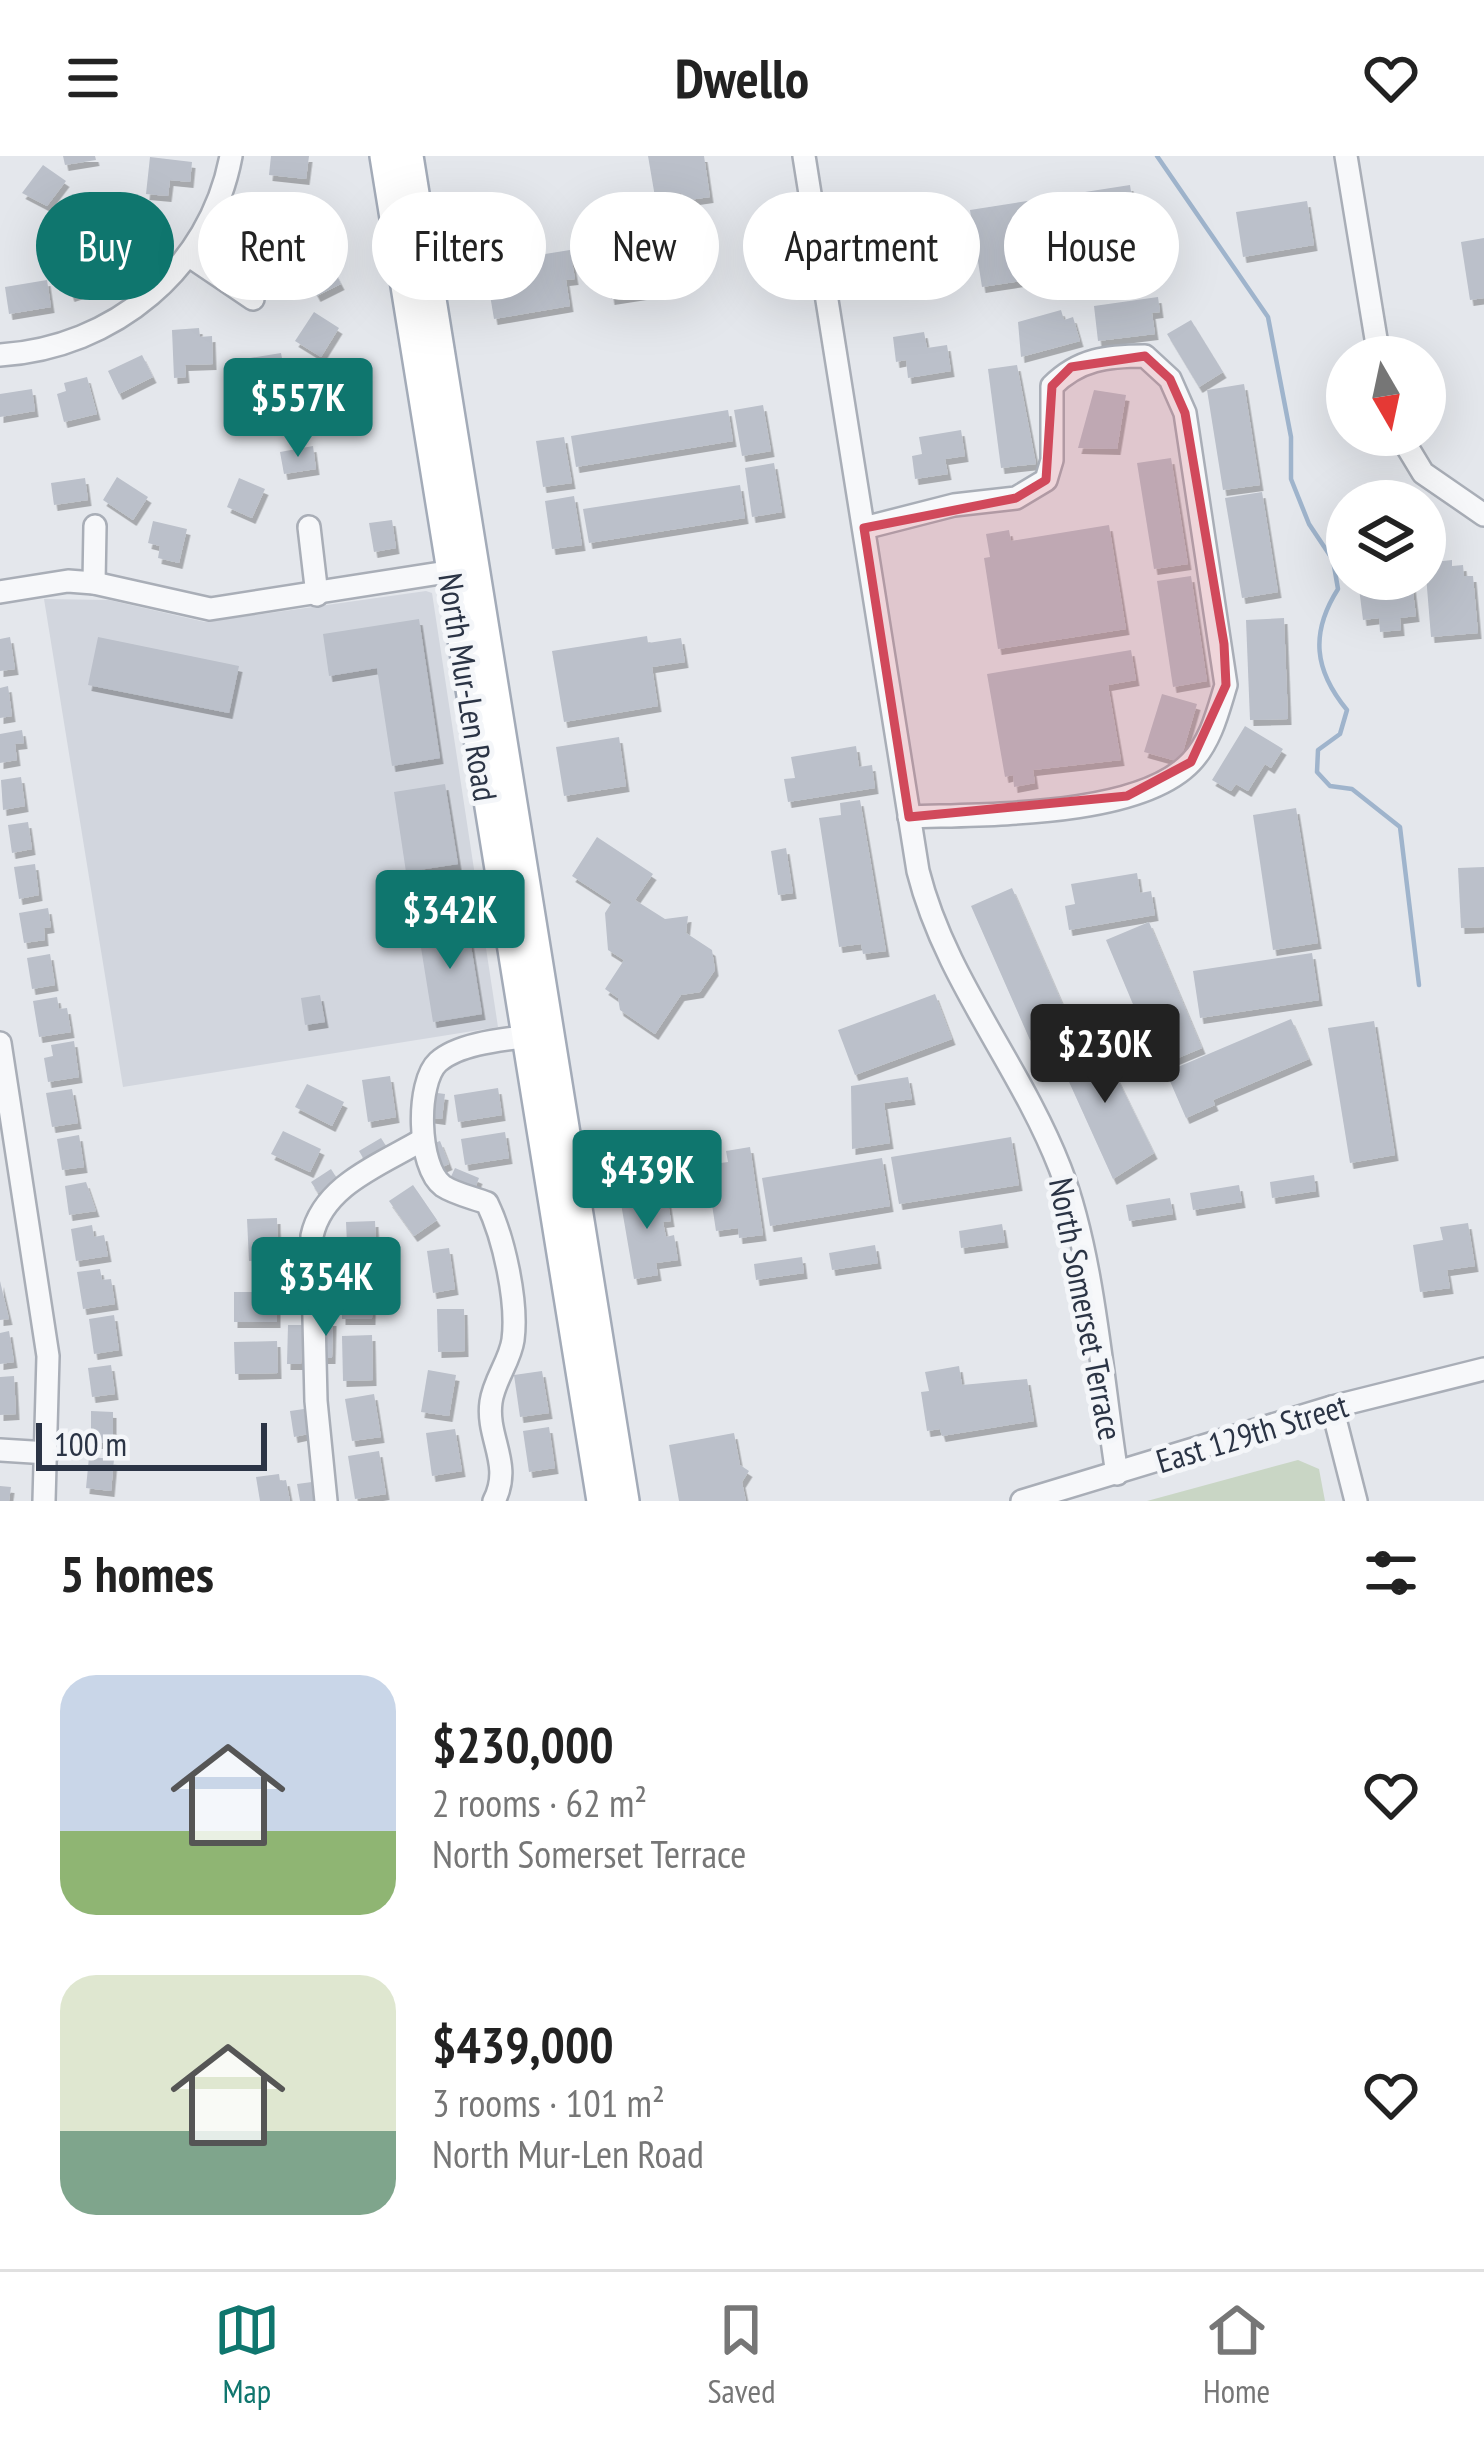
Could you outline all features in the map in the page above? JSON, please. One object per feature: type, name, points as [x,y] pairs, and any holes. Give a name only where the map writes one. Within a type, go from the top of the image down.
[{"type":"main road","name":"North Mur-Len Road","points":[[384,156],[448,572],[625,1501]]},
{"type":"main road","name":"North Mur-Len Road","points":[[409,156],[477,568],[601,1501]]},
{"type":"street","points":[[0,355],[64,343],[112,322],[154,293],[188,255],[215,213],[231,156]]},
{"type":"street","name":"North Somerset Terrace","points":[[804,156],[909,818],[936,936],[1028,1094],[1073,1205],[1118,1474]]},
{"type":"street","points":[[1346,156],[1376,336]]},
{"type":"street","points":[[188,255],[198,262]]},
{"type":"street","points":[[864,528],[954,505],[1016,498],[1046,480],[1052,460],[1052,386],[1071,367],[1109,356],[1145,356],[1170,379],[1185,413],[1226,685],[1213,727],[1191,762],[1159,784],[1127,796],[1005,814],[909,818]]},
{"type":"street","points":[[1413,456],[1423,473],[1484,515]]},
{"type":"street","points":[[94,526],[94,583]]},
{"type":"street","points":[[309,527],[316,595]]},
{"type":"street","points":[[0,592],[68,581],[94,583],[210,609],[477,568]]},
{"type":"street","points":[[494,1501],[503,1484],[490,1405],[513,1343],[494,1219],[487,1203],[442,1186],[422,1140],[430,1072],[441,1058],[538,1035]]},
{"type":"street","points":[[0,1043],[48,1356],[44,1501]]},
{"type":"street","points":[[326,1501],[316,1401],[316,1216],[326,1201],[354,1180],[422,1140]]},
{"type":"street","name":"East 129th Street","points":[[1022,1501],[1332,1407],[1484,1369]]},
{"type":"street","points":[[1332,1407],[1356,1501]]},
{"type":"street","points":[[0,1450],[48,1453]]},
{"type":"highlighted area","points":[[1145,356],[1170,379],[1185,413],[1224,644],[1226,685],[1191,762],[1127,796],[909,817],[864,528],[1016,498],[1046,480],[1052,386],[1071,367]]},
{"type":"shaded area","points":[[432,593],[498,1027],[123,1087],[44,599],[109,600],[205,622]]},
{"type":"green space","points":[[1298,1460],[1319,1469],[1325,1501],[1147,1501]]},
{"type":"building","points":[[63,156],[95,156],[96,160],[65,165]]},
{"type":"building","points":[[271,156],[309,156],[306,179],[269,175]]},
{"type":"building","points":[[648,156],[704,156],[709,192],[654,192]]},
{"type":"building","points":[[150,157],[192,162],[190,182],[170,180],[168,192],[146,192]]},
{"type":"building","points":[[43,165],[66,181],[58,192],[36,192],[36,200],[22,193]]},
{"type":"building","points":[[1130,185],[1131,192],[1085,192]]},
{"type":"building","points":[[1307,201],[1314,245],[1243,257],[1236,212]]},
{"type":"building","points":[[1004,205],[1004,284],[982,287],[980,208]]},
{"type":"building","points":[[1484,238],[1484,298],[1470,300],[1461,242]]},
{"type":"building","points":[[570,250],[570,280],[566,280],[570,306],[494,319],[491,300],[546,300],[546,254]]},
{"type":"building","points":[[36,282],[36,300],[50,300],[51,307],[9,314],[5,287]]},
{"type":"building","points":[[1158,300],[1160,312],[1152,313],[1155,334],[1098,341],[1094,306]]},
{"type":"building","points":[[1061,310],[1064,320],[1073,317],[1080,341],[1021,357],[1018,322]]},
{"type":"building","points":[[314,312],[339,328],[321,357],[295,341]]},
{"type":"building","points":[[1191,320],[1223,372],[1199,387],[1167,334]]},
{"type":"building","points":[[199,328],[200,337],[212,336],[213,364],[185,365],[186,377],[174,378],[172,330]]},
{"type":"building","points":[[924,332],[927,348],[947,345],[951,371],[908,378],[906,360],[896,362],[893,337]]},
{"type":"building","points":[[281,353],[287,386],[249,392],[244,359]]},
{"type":"building","points":[[142,355],[153,377],[119,394],[108,371]]},
{"type":"building","points":[[1017,365],[1036,464],[1001,468],[988,369]]},
{"type":"building","points":[[87,377],[97,414],[64,422],[57,394],[66,391],[64,383]]},
{"type":"building","points":[[1244,384],[1260,485],[1223,490],[1207,390]]},
{"type":"building","points":[[32,389],[35,411],[0,417],[0,394]]},
{"type":"building","points":[[1094,390],[1126,395],[1117,449],[1078,448]]},
{"type":"building","points":[[763,405],[771,451],[742,456],[734,410]]},
{"type":"building","points":[[728,410],[733,441],[576,467],[571,436]]},
{"type":"building","points":[[961,430],[965,456],[945,459],[948,474],[915,479],[912,456],[922,454],[919,437]]},
{"type":"building","points":[[564,437],[572,483],[543,487],[536,441]]},
{"type":"building","points":[[313,446],[316,469],[284,474],[280,452]]},
{"type":"building","points":[[1171,458],[1188,564],[1154,569],[1137,463]]},
{"type":"building","points":[[774,463],[782,512],[752,517],[745,468]]},
{"type":"building","points":[[117,477],[148,497],[133,520],[103,500]]},
{"type":"building","points":[[85,478],[88,500],[54,505],[51,483]]},
{"type":"building","points":[[239,478],[265,489],[252,518],[227,507]]},
{"type":"building","points":[[740,485],[745,518],[589,543],[583,509]]},
{"type":"building","points":[[1262,492],[1278,592],[1242,598],[1225,498]]},
{"type":"building","points":[[574,496],[582,545],[552,549],[545,501]]},
{"type":"building","points":[[392,520],[396,548],[374,552],[369,523]]},
{"type":"building","points":[[153,521],[187,529],[179,563],[158,558],[160,546],[148,543]]},
{"type":"building","points":[[1109,525],[1126,629],[998,649],[984,558],[990,557],[986,534],[1009,530],[1011,541]]},
{"type":"building","points":[[1452,560],[1452,566],[1463,565],[1464,576],[1473,576],[1478,633],[1431,637],[1428,600],[1446,600],[1446,561]]},
{"type":"building","points":[[1191,576],[1207,681],[1173,687],[1157,581]]},
{"type":"building","points":[[1360,600],[1414,600],[1416,616],[1400,618],[1401,630],[1380,632],[1379,618],[1363,620]]},
{"type":"building","points":[[1284,618],[1288,719],[1250,720],[1246,620]]},
{"type":"building","points":[[419,619],[440,758],[392,766],[377,668],[329,676],[323,634]]},
{"type":"building","points":[[647,636],[648,643],[681,638],[685,662],[652,667],[658,706],[564,722],[552,651]]},
{"type":"building","points":[[10,637],[15,669],[0,671],[0,639]]},
{"type":"building","points":[[98,637],[239,666],[229,713],[88,685]]},
{"type":"building","points":[[1131,650],[1136,680],[1108,685],[1121,760],[1033,770],[1035,783],[1014,787],[1013,775],[1005,777],[987,674]]},
{"type":"building","points":[[8,686],[12,716],[0,718],[0,688]]},
{"type":"building","points":[[1162,694],[1197,704],[1180,762],[1144,752]]},
{"type":"building","points":[[1245,726],[1283,749],[1271,768],[1265,764],[1248,791],[1236,784],[1231,791],[1212,780]]},
{"type":"building","points":[[22,730],[24,743],[15,744],[17,760],[0,763],[0,734]]},
{"type":"building","points":[[619,737],[626,786],[564,796],[556,747]]},
{"type":"building","points":[[856,746],[859,767],[872,765],[875,788],[788,802],[784,779],[795,778],[791,757]]},
{"type":"building","points":[[21,777],[25,806],[3,810],[1,780]]},
{"type":"building","points":[[445,784],[458,864],[406,872],[394,792]]},
{"type":"building","points":[[860,800],[886,951],[863,954],[861,944],[839,947],[819,818],[841,815],[840,803]]},
{"type":"building","points":[[1296,808],[1318,943],[1273,950],[1253,815]]},
{"type":"building","points":[[28,822],[32,849],[12,853],[8,825]]},
{"type":"building","points":[[597,837],[653,874],[635,900],[665,919],[688,916],[686,933],[712,950],[715,970],[700,992],[681,995],[655,1034],[620,1010],[618,998],[605,989],[624,960],[608,950],[605,913],[612,902],[572,876]]},
{"type":"building","points":[[786,848],[793,893],[778,895],[771,851]]},
{"type":"building","points":[[35,864],[39,895],[19,899],[14,867]]},
{"type":"building","points":[[1484,867],[1484,927],[1461,928],[1458,868]]},
{"type":"building","points":[[1137,873],[1140,893],[1151,891],[1155,915],[1069,930],[1065,906],[1075,904],[1071,884]]},
{"type":"building","points":[[1012,888],[1065,1010],[1053,1015],[1059,1028],[1030,1040],[971,906]]},
{"type":"building","points":[[48,908],[51,927],[44,928],[45,940],[24,943],[19,913]]},
{"type":"building","points":[[467,921],[482,1014],[433,1022],[418,929]]},
{"type":"building","points":[[1149,922],[1202,1048],[1159,1066],[1106,940]]},
{"type":"building","points":[[1312,953],[1319,1000],[1200,1018],[1193,971]]},
{"type":"building","points":[[50,954],[55,985],[32,989],[27,958]]},
{"type":"building","points":[[935,994],[952,1039],[855,1075],[838,1030]]},
{"type":"building","points":[[320,995],[325,1022],[305,1025],[301,998]]},
{"type":"building","points":[[57,997],[59,1009],[67,1008],[71,1032],[39,1037],[33,1001]]},
{"type":"building","points":[[1291,1019],[1309,1059],[1213,1100],[1215,1105],[1186,1118],[1166,1072]]},
{"type":"building","points":[[1374,1021],[1395,1155],[1350,1163],[1328,1028]]},
{"type":"building","points":[[1096,1035],[1154,1153],[1113,1179],[1056,1053]]},
{"type":"building","points":[[74,1041],[79,1077],[48,1082],[44,1058],[53,1056],[51,1045]]},
{"type":"building","points":[[390,1076],[396,1117],[368,1122],[362,1080]]},
{"type":"building","points":[[908,1077],[912,1099],[884,1103],[890,1143],[852,1149],[851,1086]]},
{"type":"building","points":[[307,1084],[344,1102],[332,1126],[295,1107]]},
{"type":"building","points":[[498,1088],[502,1115],[458,1122],[454,1095]]},
{"type":"building","points":[[72,1089],[78,1123],[52,1127],[46,1093]]},
{"type":"building","points":[[430,1092],[445,1094],[442,1119],[427,1117]]},
{"type":"building","points":[[283,1131],[321,1149],[310,1172],[271,1154]]},
{"type":"building","points":[[505,1132],[509,1158],[465,1165],[461,1139]]},
{"type":"building","points":[[79,1135],[84,1167],[62,1170],[57,1139]]},
{"type":"building","points":[[1011,1137],[1019,1185],[899,1204],[891,1157]]},
{"type":"building","points":[[381,1138],[388,1149],[366,1163],[359,1151]]},
{"type":"building","points":[[440,1141],[449,1164],[435,1170],[426,1146]]},
{"type":"building","points":[[750,1147],[763,1235],[739,1238],[738,1228],[716,1231],[706,1165],[728,1162],[726,1151]]},
{"type":"building","points":[[882,1158],[890,1206],[770,1226],[762,1178]]},
{"type":"building","points":[[455,1168],[479,1178],[474,1191],[449,1181]]},
{"type":"building","points":[[331,1169],[338,1180],[318,1193],[311,1182]]},
{"type":"building","points":[[1314,1175],[1316,1191],[1272,1198],[1270,1182]]},
{"type":"building","points":[[86,1182],[96,1211],[69,1215],[65,1186]]},
{"type":"building","points":[[413,1185],[437,1220],[414,1236],[389,1201]]},
{"type":"building","points":[[1239,1185],[1242,1202],[1193,1210],[1190,1193]]},
{"type":"building","points":[[644,1188],[646,1200],[667,1196],[671,1221],[663,1222],[666,1237],[674,1235],[678,1260],[656,1263],[658,1275],[634,1279],[619,1192]]},
{"type":"building","points":[[1170,1198],[1173,1214],[1129,1221],[1126,1205]]},
{"type":"building","points":[[277,1218],[278,1260],[249,1261],[247,1219]]},
{"type":"building","points":[[375,1221],[377,1264],[348,1265],[346,1222]]},
{"type":"building","points":[[1468,1223],[1475,1266],[1447,1270],[1450,1288],[1420,1292],[1413,1245],[1443,1240],[1440,1227]]},
{"type":"building","points":[[1002,1224],[1005,1242],[961,1248],[959,1231]]},
{"type":"building","points":[[92,1225],[94,1237],[104,1235],[108,1256],[76,1261],[71,1229]]},
{"type":"building","points":[[332,1237],[334,1275],[320,1276],[318,1238]]},
{"type":"building","points":[[288,1239],[302,1239],[302,1277],[288,1278]]},
{"type":"building","points":[[875,1245],[878,1263],[832,1270],[829,1253]]},
{"type":"building","points":[[449,1248],[455,1289],[433,1293],[427,1251]]},
{"type":"building","points":[[802,1257],[804,1273],[756,1280],[754,1264]]},
{"type":"building","points":[[100,1269],[102,1280],[111,1279],[115,1304],[83,1309],[77,1272]]},
{"type":"building","points":[[373,1277],[372,1319],[342,1319],[342,1278]]},
{"type":"building","points":[[0,1281],[9,1319],[0,1320]]},
{"type":"building","points":[[234,1292],[277,1292],[277,1322],[234,1322]]},
{"type":"building","points":[[437,1309],[464,1309],[465,1351],[438,1352]]},
{"type":"building","points":[[114,1315],[119,1350],[94,1354],[89,1319]]},
{"type":"building","points":[[319,1320],[333,1320],[332,1358],[318,1358]]},
{"type":"building","points":[[288,1325],[303,1325],[301,1364],[287,1364]]},
{"type":"building","points":[[9,1331],[14,1362],[0,1364],[0,1333]]},
{"type":"building","points":[[372,1335],[373,1380],[343,1381],[342,1336]]},
{"type":"building","points":[[277,1341],[278,1373],[235,1374],[234,1342]]},
{"type":"building","points":[[111,1365],[115,1394],[92,1397],[88,1368]]},
{"type":"building","points":[[959,1366],[962,1385],[1027,1379],[1034,1421],[942,1436],[940,1429],[927,1431],[921,1392],[929,1391],[925,1372]]},
{"type":"building","points":[[428,1370],[456,1375],[449,1416],[421,1412]]},
{"type":"building","points":[[542,1371],[549,1413],[520,1417],[514,1375]]},
{"type":"building","points":[[14,1376],[16,1414],[0,1415],[0,1377]]},
{"type":"building","points":[[374,1394],[381,1437],[352,1441],[345,1399]]},
{"type":"building","points":[[304,1409],[308,1434],[294,1437],[290,1411]]},
{"type":"building","points":[[91,1411],[113,1412],[113,1443],[91,1443]]},
{"type":"building","points":[[549,1427],[555,1468],[529,1472],[523,1431]]},
{"type":"building","points":[[455,1429],[462,1471],[432,1476],[426,1433]]},
{"type":"building","points":[[734,1433],[740,1465],[749,1471],[742,1482],[746,1501],[679,1501],[669,1445]]},
{"type":"building","points":[[379,1451],[386,1494],[355,1499],[348,1456]]},
{"type":"building","points":[[89,1457],[114,1459],[111,1491],[86,1488]]},
{"type":"building","points":[[279,1474],[280,1481],[286,1480],[290,1501],[260,1501],[256,1477]]},
{"type":"building","points":[[312,1482],[315,1501],[300,1501],[297,1484]]},
{"type":"building","points":[[0,1486],[11,1487],[9,1501],[0,1501]]},
{"type":"waterway","points":[[1157,156],[1268,317],[1291,437],[1291,479],[1309,524],[1333,560],[1338,589],[1323,621],[1320,651],[1328,680],[1347,710],[1340,734],[1318,750],[1317,772],[1330,786],[1352,789],[1400,827],[1419,985]]}]
